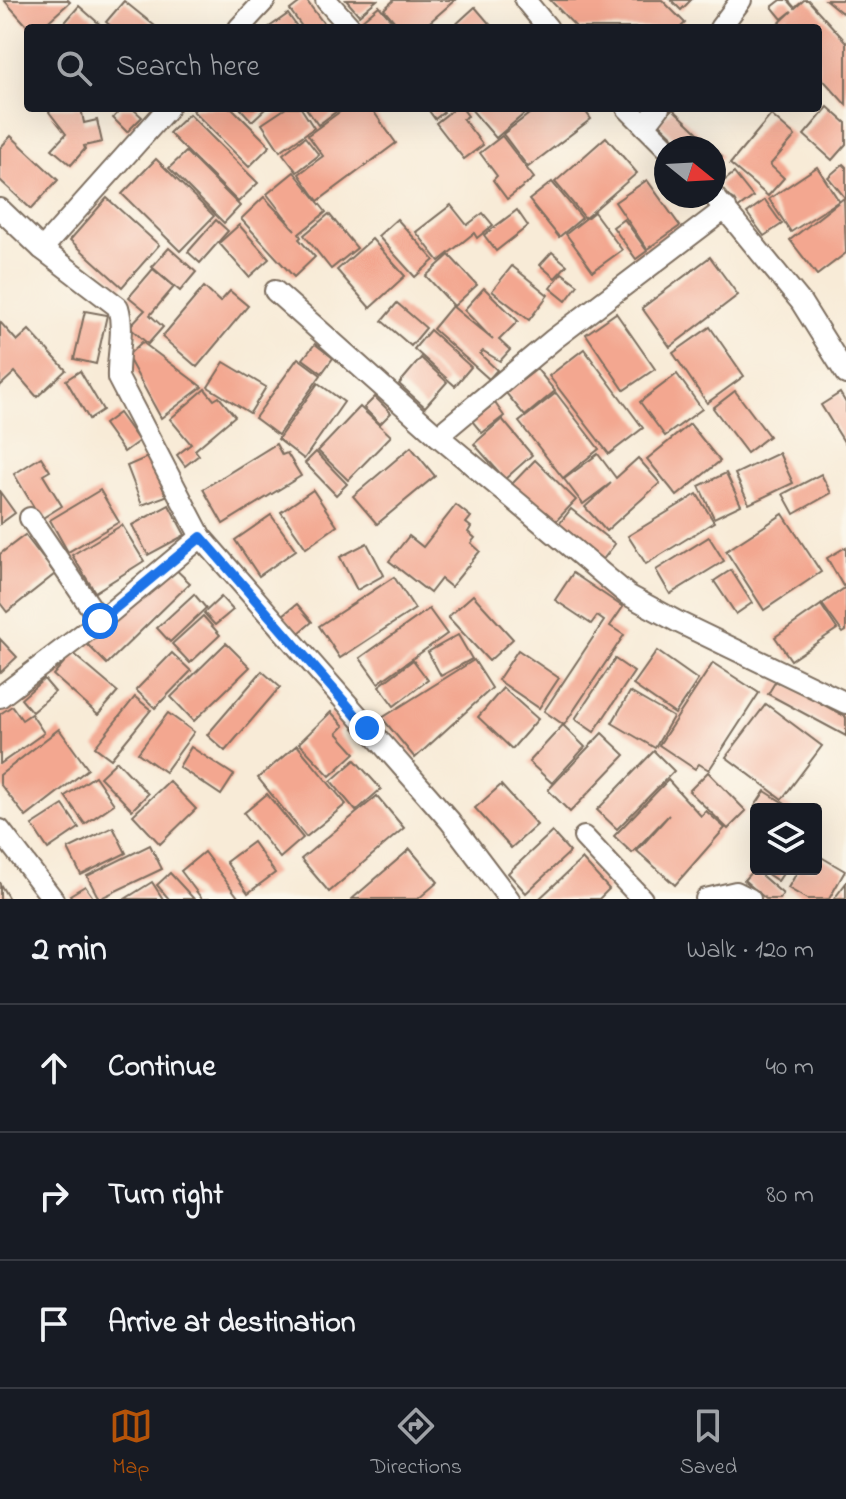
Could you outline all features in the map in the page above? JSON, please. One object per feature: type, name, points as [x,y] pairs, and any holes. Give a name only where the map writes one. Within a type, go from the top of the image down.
[{"type":"street","points":[[243,24],[265,0]]},
{"type":"street","points":[[326,0],[347,24]]},
{"type":"street","points":[[525,0],[545,24]]},
{"type":"street","points":[[723,24],[741,0]]},
{"type":"street","points":[[42,249],[164,112]]},
{"type":"street","points":[[631,112],[655,136]]},
{"type":"street","points":[[645,126],[656,112]]},
{"type":"street","points":[[438,436],[713,208]]},
{"type":"street","points":[[725,208],[801,302],[846,374]]},
{"type":"street","points":[[0,209],[42,249],[118,307],[122,320],[122,338],[117,356],[118,378],[201,537],[450,821],[509,899]]},
{"type":"street","points":[[275,291],[438,436],[628,595],[846,703]]},
{"type":"street","points":[[30,518],[100,621]]},
{"type":"street","points":[[0,697],[100,621],[201,537]]},
{"type":"street","points":[[0,830],[53,899]]},
{"type":"street","points":[[584,837],[642,899]]},
{"type":"street","points":[[706,899],[736,892],[750,899]]},
{"type":"building","points":[[4,0],[70,2],[45,24],[25,24]]},
{"type":"building","points":[[306,0],[324,24],[300,24],[290,10]]},
{"type":"building","points":[[346,0],[377,0],[359,15]]},
{"type":"building","points":[[394,0],[455,0],[428,24],[397,24],[384,9]]},
{"type":"building","points":[[550,0],[662,0],[685,23],[684,24],[573,24]]},
{"type":"building","points":[[671,0],[691,0],[681,10]]},
{"type":"building","points":[[781,0],[788,0],[795,8],[808,0],[846,42],[846,105],[822,78],[822,24],[778,24],[792,11],[782,19],[772,7]]},
{"type":"building","points":[[826,0],[846,0],[846,8],[842,13]]},
{"type":"building","points":[[124,1],[153,24],[108,24],[106,22]]},
{"type":"building","points":[[79,6],[99,24],[63,24]]},
{"type":"building","points":[[379,6],[395,24],[362,24],[360,22]]},
{"type":"building","points":[[475,7],[490,24],[456,24]]},
{"type":"building","points":[[288,14],[295,24],[274,24]]},
{"type":"building","points":[[828,107],[846,123],[846,144],[832,160],[804,135]]},
{"type":"building","points":[[49,112],[82,112],[84,123],[97,120],[102,142],[84,146],[85,149],[71,165],[52,149],[66,134]]},
{"type":"building","points":[[118,112],[136,112],[142,117],[127,132],[113,118]]},
{"type":"building","points":[[194,112],[236,112],[270,146],[249,167]]},
{"type":"building","points":[[244,112],[262,112],[252,121]]},
{"type":"building","points":[[280,112],[304,112],[314,128],[280,151],[262,124]]},
{"type":"building","points":[[309,112],[336,112],[318,125]]},
{"type":"building","points":[[340,112],[374,112],[396,143],[318,201],[299,174],[323,156],[308,135]]},
{"type":"building","points":[[430,112],[444,112],[435,119]]},
{"type":"building","points":[[450,112],[465,112],[468,116],[463,119],[483,145],[464,159],[436,123]]},
{"type":"building","points":[[473,112],[526,112],[496,138]]},
{"type":"building","points":[[532,112],[586,112],[591,119],[528,167],[503,134]]},
{"type":"building","points":[[670,112],[676,112],[701,136],[673,136],[659,123]]},
{"type":"building","points":[[189,114],[258,183],[238,202],[169,133]]},
{"type":"building","points":[[771,115],[795,136],[770,165],[784,178],[768,196],[730,164]]},
{"type":"building","points":[[11,136],[58,180],[31,209],[0,180],[0,148]]},
{"type":"building","points":[[502,136],[534,178],[507,199],[493,180],[497,176],[480,153]]},
{"type":"building","points":[[305,137],[319,155],[297,172],[283,154]]},
{"type":"building","points":[[606,137],[637,173],[585,218],[555,182]]},
{"type":"building","points":[[186,152],[240,206],[224,223],[169,168]]},
{"type":"building","points":[[156,159],[214,216],[180,251],[122,194]]},
{"type":"building","points":[[843,164],[846,167],[846,199],[828,177]]},
{"type":"building","points":[[817,167],[839,201],[791,232],[769,199]]},
{"type":"building","points":[[294,172],[326,212],[299,234],[299,239],[315,257],[294,277],[241,219],[264,197],[295,230],[267,194]]},
{"type":"building","points":[[734,173],[753,197],[737,209],[726,194],[726,179]]},
{"type":"building","points":[[647,180],[654,190],[654,208],[667,208],[680,226],[647,249],[615,202]]},
{"type":"building","points":[[552,182],[582,218],[559,237],[529,200]]},
{"type":"building","points":[[107,198],[159,245],[122,287],[70,240]]},
{"type":"building","points":[[844,198],[846,253],[817,275],[790,240]]},
{"type":"building","points":[[765,200],[782,224],[764,236],[747,213]]},
{"type":"building","points":[[451,205],[467,225],[483,213],[493,225],[477,238],[474,233],[439,261],[416,232]]},
{"type":"building","points":[[517,210],[528,226],[496,251],[484,235]]},
{"type":"building","points":[[594,212],[622,250],[593,271],[566,234]]},
{"type":"building","points":[[329,214],[357,248],[331,269],[304,235]]},
{"type":"building","points":[[397,219],[434,260],[415,277],[378,236]]},
{"type":"building","points":[[624,219],[647,251],[636,259],[613,227]]},
{"type":"building","points":[[216,220],[228,231],[200,263],[188,252]]},
{"type":"building","points":[[239,225],[269,259],[249,277],[219,243]]},
{"type":"building","points":[[372,239],[405,276],[370,308],[337,270]]},
{"type":"building","points":[[169,248],[196,272],[180,291],[152,267]]},
{"type":"building","points":[[552,252],[567,265],[555,278],[540,265]]},
{"type":"building","points":[[449,255],[477,285],[454,306],[426,276]]},
{"type":"building","points":[[710,257],[738,295],[670,347],[642,308]]},
{"type":"building","points":[[512,266],[548,295],[529,320],[492,291]]},
{"type":"building","points":[[153,269],[174,287],[150,315],[163,327],[148,344],[129,327],[145,310],[129,297]]},
{"type":"building","points":[[562,273],[578,285],[566,301],[550,288]]},
{"type":"building","points":[[204,287],[220,302],[230,291],[248,306],[197,367],[162,337]]},
{"type":"building","points":[[484,288],[518,321],[499,340],[510,350],[500,361],[483,351],[480,354],[497,370],[489,379],[433,329],[452,306],[493,340],[464,310]]},
{"type":"building","points":[[397,303],[426,328],[411,346],[382,321]]},
{"type":"building","points":[[85,311],[107,315],[96,364],[74,359]]},
{"type":"building","points":[[616,313],[655,369],[624,390],[586,334]]},
{"type":"building","points":[[0,322],[17,341],[29,330],[66,370],[37,397],[15,372],[0,386]]},
{"type":"building","points":[[710,327],[744,376],[707,403],[673,353]]},
{"type":"building","points":[[430,330],[471,367],[455,386],[414,349]]},
{"type":"building","points":[[142,342],[202,387],[161,418],[127,356]]},
{"type":"building","points":[[315,344],[333,358],[322,373],[303,359]]},
{"type":"building","points":[[584,349],[643,428],[609,454],[549,376]]},
{"type":"building","points":[[298,358],[321,375],[278,435],[255,418]]},
{"type":"building","points":[[421,358],[447,382],[425,407],[399,384]]},
{"type":"building","points":[[224,362],[266,387],[250,413],[208,387]]},
{"type":"building","points":[[537,369],[555,391],[525,416],[506,393]]},
{"type":"building","points":[[80,371],[103,410],[89,419],[66,380]]},
{"type":"building","points":[[677,374],[702,409],[665,436],[640,402]]},
{"type":"building","points":[[318,383],[344,402],[304,459],[278,439]]},
{"type":"building","points":[[205,389],[214,400],[219,397],[235,416],[195,450],[199,455],[185,466],[177,455],[191,444],[170,419]]},
{"type":"building","points":[[735,391],[769,436],[747,453],[713,408]]},
{"type":"building","points":[[556,393],[599,449],[563,478],[519,422]]},
{"type":"building","points":[[840,393],[846,403],[846,445],[821,405]]},
{"type":"building","points":[[375,397],[391,413],[380,424],[364,408]]},
{"type":"building","points":[[495,403],[504,416],[482,433],[472,421]]},
{"type":"building","points":[[360,407],[391,436],[348,480],[318,451]]},
{"type":"building","points":[[119,413],[139,441],[124,452],[104,424]]},
{"type":"building","points":[[502,419],[532,455],[505,479],[474,444]]},
{"type":"building","points":[[690,424],[720,461],[677,496],[647,459]]},
{"type":"building","points":[[276,444],[282,455],[287,453],[301,476],[223,524],[203,489]]},
{"type":"building","points":[[411,447],[435,476],[377,524],[353,496]]},
{"type":"building","points":[[316,452],[347,484],[336,495],[305,463]]},
{"type":"building","points":[[779,453],[793,483],[749,504],[735,474]]},
{"type":"building","points":[[598,454],[616,478],[638,458],[660,483],[606,531],[585,507],[611,483],[583,504],[564,479]]},
{"type":"building","points":[[150,456],[166,496],[142,505],[127,466]]},
{"type":"building","points":[[41,457],[50,471],[43,475],[62,506],[41,519],[14,474]]},
{"type":"building","points":[[535,460],[576,500],[552,525],[511,485]]},
{"type":"building","points":[[726,473],[741,505],[714,518],[699,486]]},
{"type":"building","points":[[821,474],[831,493],[794,514],[783,494]]},
{"type":"building","points":[[100,490],[119,522],[68,552],[50,520]]},
{"type":"building","points":[[313,490],[337,526],[306,548],[281,512]]},
{"type":"building","points":[[0,492],[15,513],[0,524]]},
{"type":"building","points":[[697,494],[714,522],[646,564],[628,536]]},
{"type":"building","points":[[169,505],[185,535],[148,555],[132,525]]},
{"type":"building","points":[[456,505],[471,517],[466,523],[471,527],[468,532],[475,538],[471,543],[480,551],[451,587],[441,579],[430,593],[389,561],[409,536],[423,547]]},
{"type":"building","points":[[571,509],[615,544],[601,562],[557,527]]},
{"type":"building","points":[[783,514],[821,572],[764,610],[726,551]]},
{"type":"building","points":[[271,515],[296,550],[259,576],[235,540]]},
{"type":"building","points":[[122,525],[144,561],[95,592],[72,555]]},
{"type":"building","points":[[25,535],[55,574],[7,612],[0,603],[0,554]]},
{"type":"building","points":[[709,537],[724,561],[670,594],[656,570]]},
{"type":"building","points":[[367,543],[384,575],[357,590],[340,557]]},
{"type":"building","points":[[846,547],[846,584],[843,586],[827,558]]},
{"type":"building","points":[[169,563],[190,583],[107,664],[86,643]]},
{"type":"building","points":[[731,570],[752,603],[736,614],[714,581]]},
{"type":"building","points":[[573,573],[623,607],[610,626],[624,635],[564,725],[544,711],[604,621],[597,616],[591,624],[555,600]]},
{"type":"building","points":[[394,577],[415,609],[340,658],[319,626]]},
{"type":"building","points":[[846,587],[846,631],[843,633],[822,604]]},
{"type":"building","points":[[194,594],[206,608],[170,642],[157,628]]},
{"type":"building","points":[[473,595],[513,639],[489,661],[448,617]]},
{"type":"building","points":[[221,597],[233,610],[215,625],[204,613]]},
{"type":"building","points":[[297,604],[312,622],[299,633],[283,615]]},
{"type":"building","points":[[821,605],[837,629],[791,660],[775,637]]},
{"type":"building","points":[[429,609],[447,634],[378,683],[360,658]]},
{"type":"building","points":[[203,616],[220,635],[190,663],[172,644]]},
{"type":"building","points":[[458,635],[472,659],[441,676],[428,652]]},
{"type":"building","points":[[0,639],[17,657],[0,673]]},
{"type":"building","points":[[226,643],[250,667],[194,721],[171,697]]},
{"type":"building","points":[[518,650],[559,678],[539,708],[498,680]]},
{"type":"building","points":[[657,651],[698,680],[675,714],[633,685]]},
{"type":"building","points":[[72,653],[118,692],[98,715],[53,675]]},
{"type":"building","points":[[172,653],[191,671],[155,708],[136,690]]},
{"type":"building","points":[[615,659],[634,672],[594,732],[575,719]]},
{"type":"building","points":[[413,660],[428,680],[394,706],[379,686]]},
{"type":"building","points":[[474,660],[492,688],[415,758],[382,718]]},
{"type":"building","points":[[713,663],[759,693],[709,770],[699,764],[695,769],[659,745]]},
{"type":"building","points":[[262,671],[280,687],[225,751],[207,735]]},
{"type":"building","points":[[44,679],[55,692],[32,712],[21,699]]},
{"type":"building","points":[[777,679],[846,717],[846,736],[768,694]]},
{"type":"building","points":[[503,688],[538,719],[512,749],[478,717]]},
{"type":"building","points":[[630,692],[673,717],[655,748],[612,723]]},
{"type":"building","points":[[135,697],[151,710],[111,759],[95,747]]},
{"type":"building","points":[[766,704],[822,746],[782,799],[726,757]]},
{"type":"building","points":[[12,706],[22,720],[31,714],[44,733],[0,764],[0,714]]},
{"type":"building","points":[[331,712],[344,726],[337,733],[355,753],[330,776],[299,743]]},
{"type":"building","points":[[168,713],[194,732],[165,772],[138,753]]},
{"type":"building","points":[[563,725],[585,747],[552,783],[529,762]]},
{"type":"building","points":[[59,729],[88,769],[26,817],[0,784],[0,775]]},
{"type":"building","points":[[602,733],[625,755],[570,812],[548,790]]},
{"type":"building","points":[[297,745],[346,804],[306,837],[258,778]]},
{"type":"building","points":[[191,747],[234,775],[221,795],[179,767]]},
{"type":"building","points":[[654,751],[674,771],[617,829],[597,810]]},
{"type":"building","points":[[355,760],[381,789],[356,811],[331,781]]},
{"type":"building","points":[[117,761],[148,794],[132,810],[100,777]]},
{"type":"building","points":[[708,772],[746,811],[728,829],[689,791]]},
{"type":"building","points":[[95,776],[114,804],[85,824],[65,796]]},
{"type":"building","points":[[668,780],[701,816],[706,811],[725,828],[675,885],[637,851],[669,815],[632,853],[614,836]]},
{"type":"building","points":[[169,781],[196,809],[160,844],[133,815]]},
{"type":"building","points":[[501,785],[537,825],[511,848],[475,808]]},
{"type":"building","points":[[765,791],[784,803],[757,803]]},
{"type":"building","points":[[267,794],[303,838],[280,858],[244,813]]},
{"type":"building","points":[[377,796],[404,828],[329,892],[301,859]]},
{"type":"building","points":[[63,805],[79,828],[48,849],[32,825]]},
{"type":"building","points":[[113,827],[126,853],[81,875],[68,849]]},
{"type":"building","points":[[552,832],[570,852],[526,893],[508,873]]},
{"type":"building","points":[[253,842],[275,873],[248,893],[226,862]]},
{"type":"building","points":[[150,845],[162,869],[99,899],[87,876]]},
{"type":"building","points":[[410,849],[438,882],[418,899],[352,899]]},
{"type":"building","points":[[204,852],[238,897],[202,899],[181,871]]},
{"type":"building","points":[[822,858],[845,871],[829,899],[807,899],[788,888],[796,875],[822,875]]},
{"type":"building","points":[[582,859],[609,889],[599,899],[539,899]]},
{"type":"building","points":[[170,873],[194,899],[169,899],[157,885]]},
{"type":"building","points":[[750,873],[761,875],[783,894],[779,899],[766,899],[744,880]]},
{"type":"building","points":[[152,882],[163,899],[125,899]]},
{"type":"building","points":[[846,883],[846,899],[834,899]]},
{"type":"building","points":[[0,884],[9,899],[0,899]]},
{"type":"building","points":[[85,886],[94,899],[73,899],[70,895]]},
{"type":"route","points":[[100,621],[201,537],[367,728]]}]
